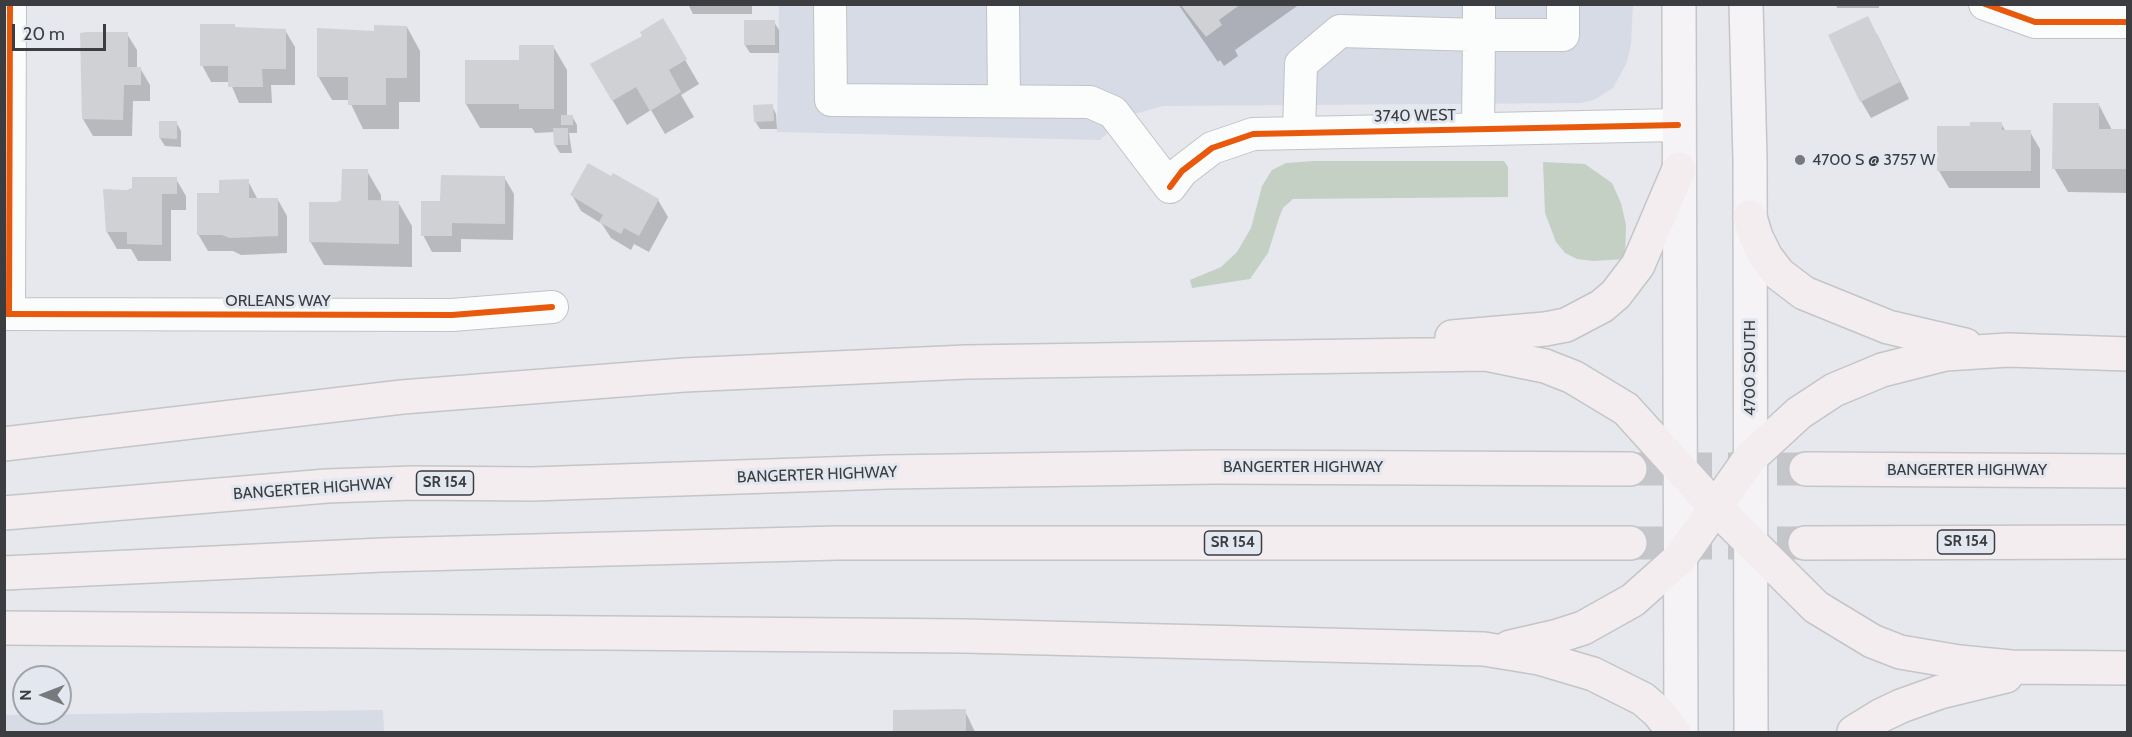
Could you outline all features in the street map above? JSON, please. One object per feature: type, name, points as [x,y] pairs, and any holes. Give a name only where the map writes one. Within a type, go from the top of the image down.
[{"type":"highway","points":[[1371,354],[1460,336],[1545,329],[1586,316],[1616,294],[1638,265],[1679,169]]},
{"type":"highway","points":[[1750,217],[1756,237],[1766,257],[1779,274],[1804,293],[1888,327],[1968,346],[2008,350]]},
{"type":"highway","points":[[4,628],[945,636],[1484,649],[1520,646],[1583,628],[1633,600],[1680,558],[1714,506],[1750,458],[1799,413],[1850,383],[1914,360],[1977,351],[2127,354]]},
{"type":"highway","points":[[4,444],[402,397],[684,375],[966,362],[1486,354],[1545,366],[1582,382],[1626,409],[1714,506],[1816,607],[1872,641],[1929,658],[2000,666],[2127,668]]},
{"type":"highway","name":"BANGERTER HIGHWAY","points":[[4,513],[327,486],[413,483],[532,484],[887,472],[1215,467],[1630,469]]},
{"type":"highway","name":"BANGERTER HIGHWAY","points":[[1806,469],[2127,471]]},
{"type":"highway","name":"SR 154","points":[[1805,543],[2127,542]]},
{"type":"highway","name":"SR 154","points":[[4,573],[382,555],[813,544],[1630,543]]},
{"type":"highway","points":[[1484,649],[1539,657],[1593,674],[1643,699],[1658,712],[1674,732]]},
{"type":"highway","points":[[1854,732],[1880,716],[1940,692],[2001,677],[2063,668]]},
{"type":"main road","points":[[1679,4],[1681,732]]},
{"type":"main road","name":"4700 SOUTH","points":[[1746,4],[1750,217],[1751,732]]},
{"type":"street","points":[[7,314],[10,4]]},
{"type":"street","points":[[830,4],[831,100],[1004,101],[1003,4]]},
{"type":"street","points":[[1478,129],[1479,4]]},
{"type":"street","points":[[1299,132],[1301,64],[1340,32],[1563,35],[1563,4]]},
{"type":"street","points":[[1985,4],[2035,22],[2127,22]]},
{"type":"street","name":"3740 WEST","points":[[1004,101],[1090,102],[1113,112],[1170,187],[1196,159],[1232,140],[1253,134],[1678,124]]},
{"type":"street","name":"ORLEANS WAY","points":[[7,314],[452,315],[552,307]]},
{"type":"shaded area","points":[[779,5],[1633,5],[1631,43],[1627,62],[1613,88],[1594,100],[1580,103],[1163,106],[1127,116],[1100,140],[777,132]]},
{"type":"shaded area","points":[[1504,161],[1508,167],[1508,197],[1293,199],[1283,208],[1268,253],[1250,279],[1192,288],[1190,280],[1221,267],[1237,252],[1251,228],[1262,186],[1272,170],[1286,163]]},
{"type":"shaded area","points":[[1543,162],[1585,164],[1612,183],[1621,203],[1626,225],[1625,259],[1593,261],[1577,259],[1565,253],[1556,242],[1545,213]]},
{"type":"shaded area","points":[[383,710],[384,732],[5,732],[5,715],[12,715],[12,725],[72,725],[72,714]]},
{"type":"building","points":[[1180,4],[1241,4],[1219,20],[1222,25],[1206,37]]},
{"type":"building","points":[[1868,16],[1900,82],[1860,102],[1828,35]]},
{"type":"building","points":[[663,18],[687,59],[669,70],[681,92],[650,111],[636,87],[612,101],[590,64],[642,36],[640,32]]},
{"type":"building","points":[[744,20],[775,20],[775,45],[744,45]]},
{"type":"building","points":[[200,24],[235,24],[235,27],[286,29],[286,69],[262,69],[263,87],[228,87],[228,66],[200,66]]},
{"type":"building","points":[[374,25],[407,26],[407,78],[386,78],[386,105],[348,105],[348,77],[317,77],[317,28],[374,31]]},
{"type":"building","points":[[128,32],[128,67],[141,67],[141,85],[124,85],[123,120],[82,119],[80,33]]},
{"type":"building","points":[[519,45],[554,45],[554,109],[519,109],[519,104],[465,104],[465,60],[519,60]]},
{"type":"building","points":[[2053,103],[2099,103],[2099,129],[2128,129],[2128,169],[2052,169]]},
{"type":"building","points":[[773,104],[774,121],[754,122],[753,105]]},
{"type":"building","points":[[561,115],[573,115],[573,125],[561,125]]},
{"type":"building","points":[[159,121],[177,121],[177,139],[159,138]]},
{"type":"building","points":[[1970,122],[2002,122],[2002,130],[2031,130],[2031,171],[1937,171],[1937,126],[1970,126]]},
{"type":"building","points":[[553,128],[568,128],[568,145],[554,145]]},
{"type":"building","points":[[588,163],[611,176],[613,173],[659,199],[639,236],[624,228],[621,234],[599,222],[603,215],[570,195]]},
{"type":"building","points":[[342,169],[368,169],[368,200],[399,201],[399,244],[309,242],[309,202],[341,200]]},
{"type":"building","points":[[441,175],[505,176],[505,224],[452,223],[452,236],[421,236],[421,201],[440,201]]},
{"type":"building","points":[[132,177],[177,177],[177,194],[162,194],[162,245],[127,244],[127,232],[106,232],[103,189],[127,190],[132,188]]},
{"type":"building","points":[[249,179],[249,198],[278,198],[278,236],[230,238],[222,235],[197,235],[197,193],[219,193],[219,180]]},
{"type":"building","points":[[966,709],[966,732],[893,732],[893,710]]},
{"type":"tunnel","points":[[1630,469],[1806,469]]},
{"type":"tunnel","points":[[1630,543],[1805,543]]},
{"type":"cycle path","points":[[9,314],[10,4]]},
{"type":"cycle path","points":[[1985,4],[2035,22],[2128,22]]},
{"type":"cycle path","points":[[1170,187],[1182,171],[1212,148],[1253,134],[1678,125]]},
{"type":"cycle path","points":[[4,314],[452,315],[552,307]]},
{"type":"place","name":"4700 S @ 3757 W","points":[[1800,160]]}]
